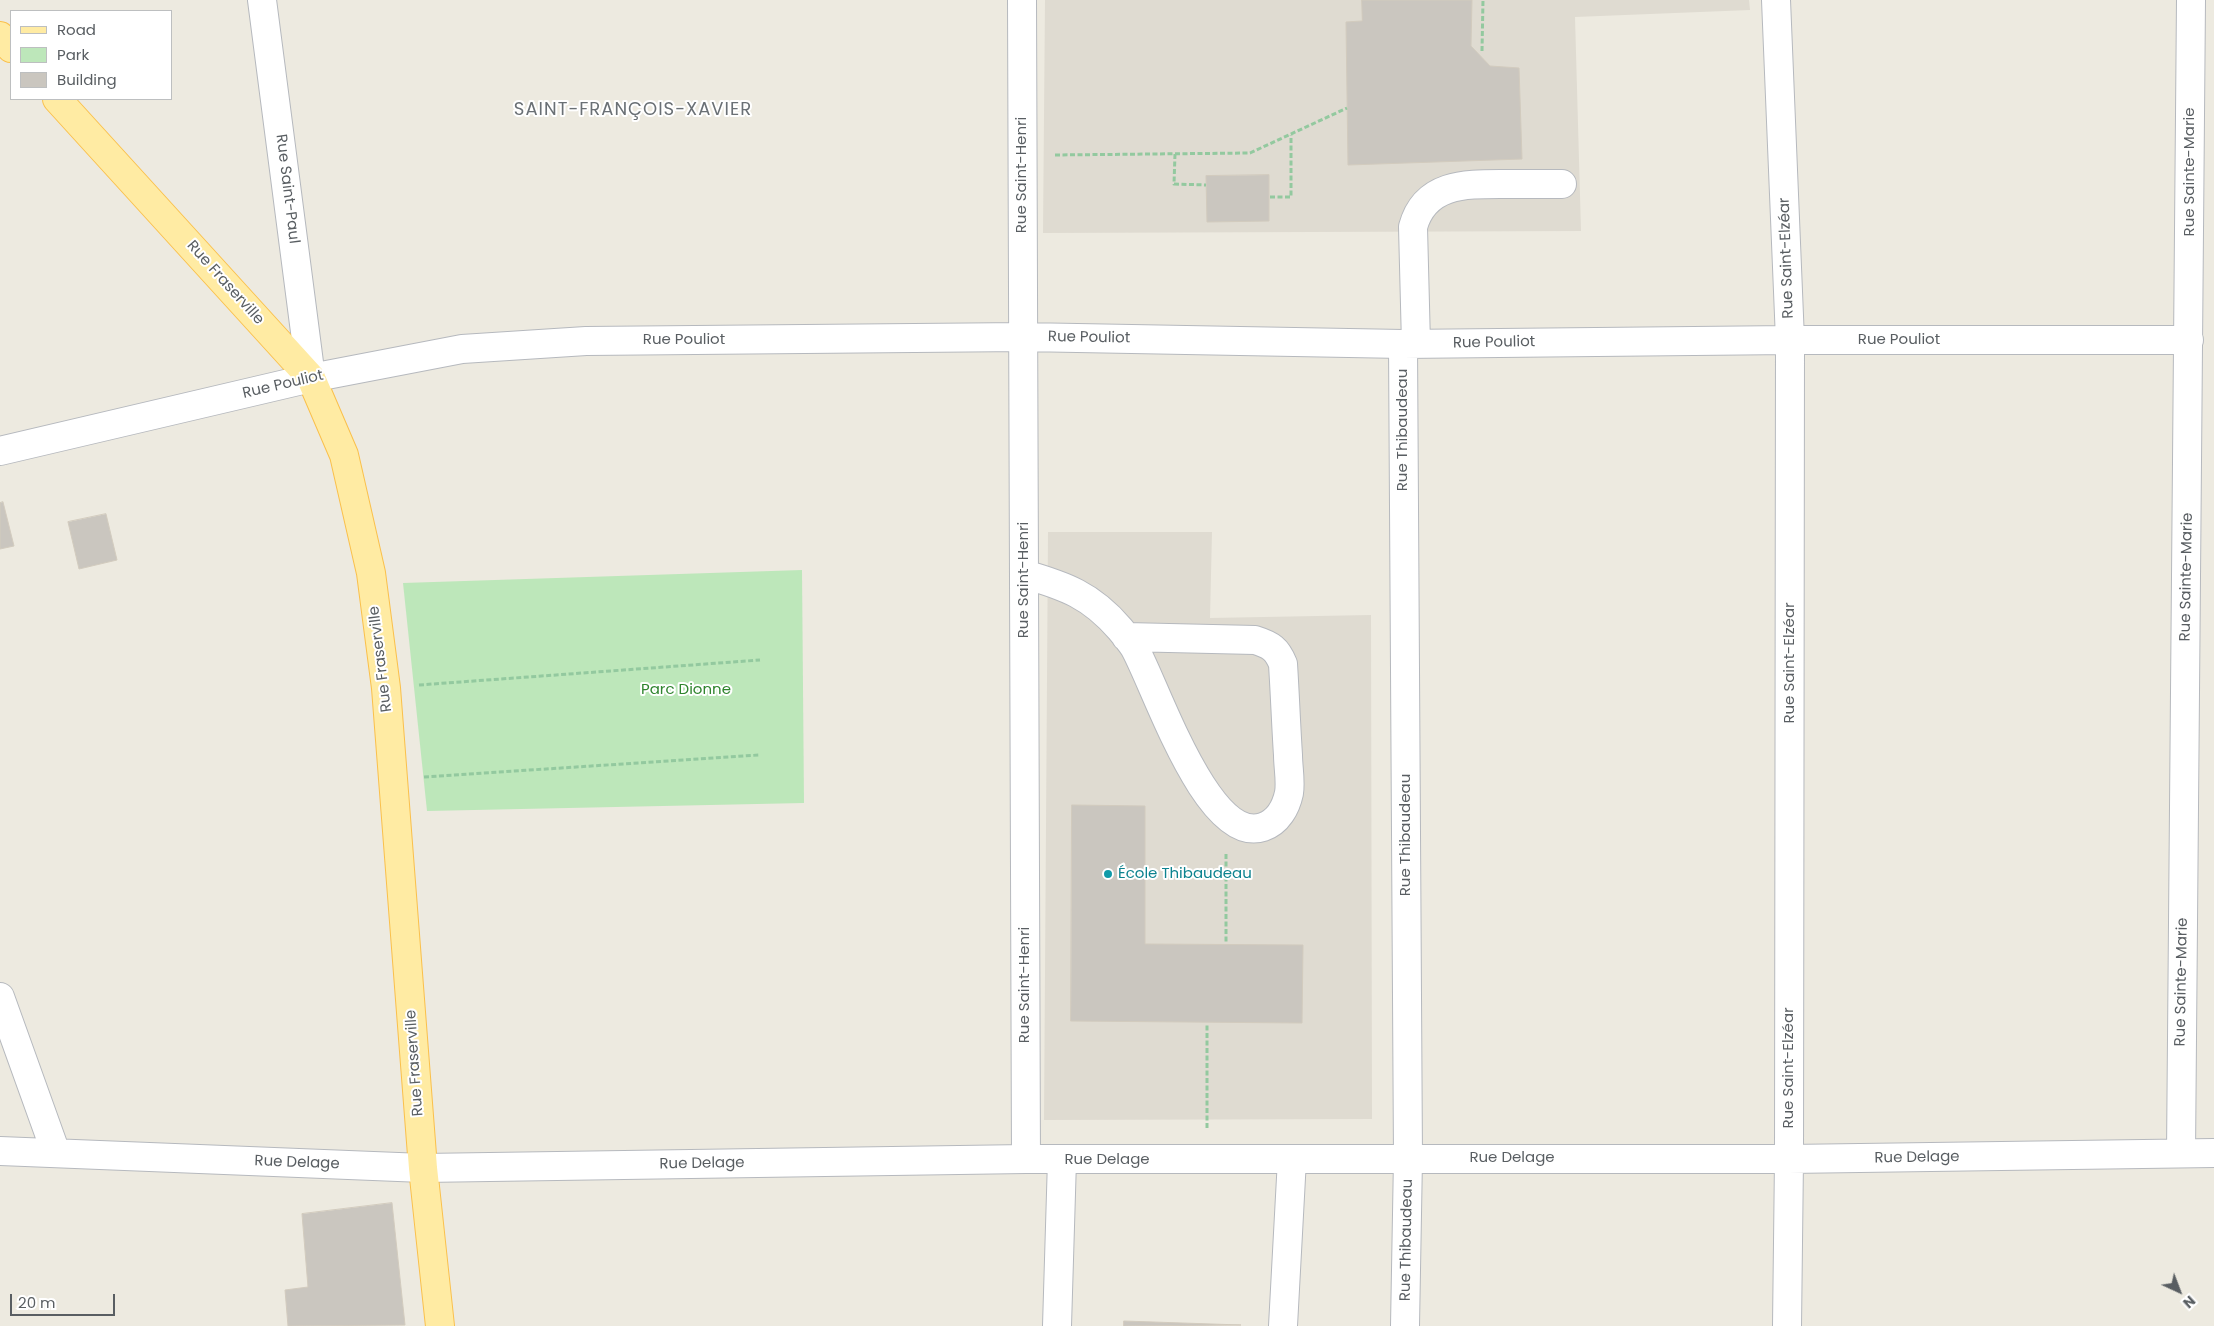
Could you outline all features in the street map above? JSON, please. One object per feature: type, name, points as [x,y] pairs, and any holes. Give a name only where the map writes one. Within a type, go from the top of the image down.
[{"type":"main road","points":[[0,36],[10,47]]},
{"type":"main road","name":"Rue Fraserville","points":[[58,100],[311,378],[344,455],[371,573],[386,688],[423,1168],[440,1326]]},
{"type":"street","name":"Rue Saint-Paul","points":[[262,0],[311,378]]},
{"type":"street","name":"Rue Saint-Henri","points":[[1022,0],[1026,1159]]},
{"type":"street","name":"Rue Saint-Elzéar","points":[[1776,0],[1790,340],[1787,1326]]},
{"type":"street","name":"Rue Sainte-Marie","points":[[2181,1153],[2191,0]]},
{"type":"street","name":"Rue Thibaudeau","points":[[1405,1326],[1408,1158],[1409,344],[1412,237],[1415,220],[1429,200],[1440,192],[1467,184],[1562,184]]},
{"type":"street","name":"Rue Pouliot","points":[[0,451],[311,378],[462,349],[586,341],[1023,337],[1409,344],[1790,340],[2189,340]]},
{"type":"street","points":[[1024,574],[1081,594],[1105,613],[1134,647],[1167,721],[1198,782],[1212,802],[1244,827],[1256,830],[1270,825],[1280,814],[1287,801],[1289,790],[1283,664],[1278,652],[1269,644],[1255,640],[1126,637]]},
{"type":"street","points":[[0,996],[56,1153]]},
{"type":"street","name":"Rue Delage","points":[[0,1151],[423,1168],[1026,1159],[1408,1158],[1789,1160],[2214,1153]]},
{"type":"street","points":[[1282,1326],[1292,1158]]},
{"type":"street","points":[[1057,1326],[1062,1160]]},
{"type":"path","points":[[1482,51],[1483,0]]},
{"type":"path","points":[[1022,155],[1250,153],[1347,108]]},
{"type":"path","points":[[1270,197],[1291,197],[1291,135]]},
{"type":"path","points":[[1175,154],[1174,184],[1206,185]]},
{"type":"path","points":[[386,688],[760,660]]},
{"type":"path","points":[[393,779],[760,755]]},
{"type":"path","points":[[1226,814],[1226,943]]},
{"type":"path","points":[[1207,1023],[1207,1159]]},
{"type":"shaded area","points":[[1045,0],[1749,0],[1750,10],[1575,17],[1581,231],[1043,233]]},
{"type":"shaded area","points":[[1048,532],[1212,532],[1210,618],[1371,615],[1372,1119],[1044,1120]]},
{"type":"green space","name":"Parc Dionne","points":[[802,570],[804,803],[427,811],[403,583]]},
{"type":"building","points":[[1362,0],[1472,0],[1471,46],[1490,66],[1519,68],[1522,159],[1348,165],[1346,22],[1362,21]]},
{"type":"building","points":[[1269,175],[1269,221],[1207,222],[1206,176]]},
{"type":"building","points":[[3,502],[14,546],[0,549],[0,503]]},
{"type":"building","points":[[106,514],[117,560],[79,569],[68,522]]},
{"type":"building","name":"École Thibaudeau","points":[[1072,805],[1145,806],[1145,944],[1303,945],[1302,1023],[1071,1021]]},
{"type":"building","points":[[392,1203],[405,1325],[288,1326],[285,1290],[308,1287],[302,1214]]},
{"type":"building","points":[[1124,1321],[1241,1325],[1124,1326]]},
{"type":"place","name":"École Thibaudeau","points":[[1108,874]]},
{"type":"district","name":"SAINT-FRANÇOIS-XAVIER","points":[[633,110]]}]
